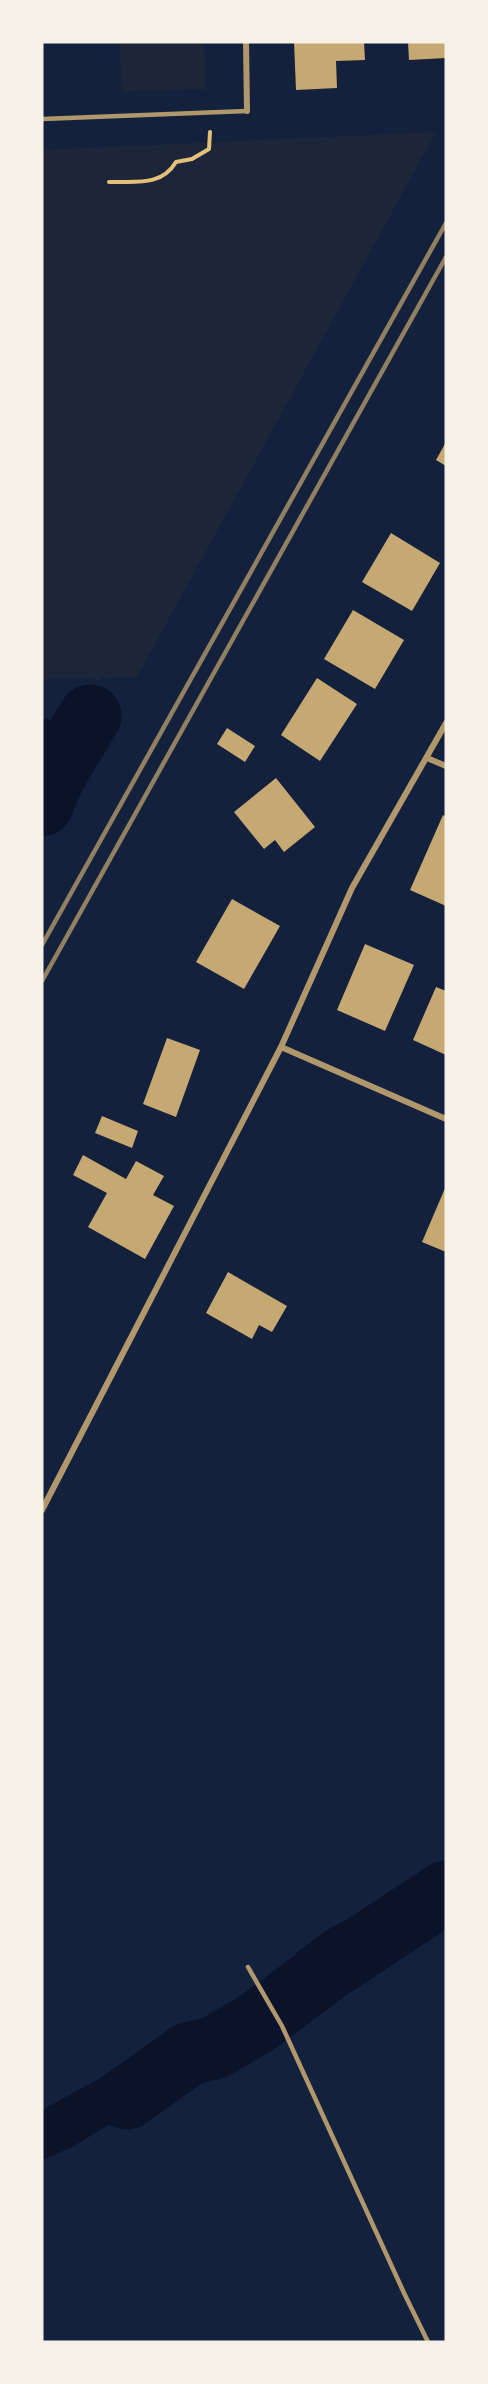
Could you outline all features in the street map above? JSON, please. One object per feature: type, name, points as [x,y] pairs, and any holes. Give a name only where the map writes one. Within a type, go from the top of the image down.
[{"type":"street","points":[[246,42],[247,111]]},
{"type":"street","points":[[42,1510],[280,1047],[352,888],[446,723]]},
{"type":"street","points":[[427,758],[446,766]]},
{"type":"street","points":[[280,1047],[446,1119]]},
{"type":"lane","points":[[42,119],[247,111]]},
{"type":"lane","points":[[248,1967],[282,2026],[428,2342]]},
{"type":"path","points":[[109,182],[159,179],[171,170],[176,162],[192,159],[209,149],[212,112]]},
{"type":"shaded area","points":[[119,42],[204,42],[206,89],[122,91]]},
{"type":"shaded area","points":[[436,132],[137,677],[100,678],[99,681],[88,678],[42,679],[42,150]]},
{"type":"shaded area","points":[[45,718],[75,729],[42,789],[42,722]]},
{"type":"shaded area","points":[[446,1859],[446,1912],[382,1953],[314,1989],[303,1983],[298,1975],[297,1952],[329,1929],[380,1901]]},
{"type":"shaded area","points":[[184,2024],[196,2030],[204,2040],[197,2058],[112,2123],[72,2147],[42,2160],[42,2110],[95,2081]]},
{"type":"building","points":[[294,42],[364,42],[365,60],[336,61],[337,88],[296,90]]},
{"type":"building","points":[[408,42],[446,42],[446,58],[409,60]]},
{"type":"building","points":[[446,442],[446,466],[436,460]]},
{"type":"building","points":[[391,533],[440,563],[412,611],[362,582]]},
{"type":"building","points":[[353,610],[404,640],[375,689],[324,659]]},
{"type":"building","points":[[317,678],[357,704],[320,761],[281,735]]},
{"type":"building","points":[[227,728],[255,746],[245,762],[217,744]]},
{"type":"building","points":[[276,778],[315,827],[284,852],[275,840],[264,849],[234,812]]},
{"type":"building","points":[[443,815],[446,817],[446,906],[410,890]]},
{"type":"building","points":[[232,899],[280,926],[244,989],[196,962]]},
{"type":"building","points":[[365,944],[414,965],[385,1031],[337,1010]]},
{"type":"building","points":[[436,987],[446,991],[446,1055],[413,1040]]},
{"type":"building","points":[[167,1038],[200,1050],[176,1117],[143,1104]]},
{"type":"building","points":[[102,1116],[138,1131],[132,1148],[95,1133]]},
{"type":"building","points":[[83,1155],[126,1179],[136,1161],[164,1176],[153,1195],[174,1206],[145,1259],[88,1227],[107,1193],[73,1175]]},
{"type":"building","points":[[446,1186],[446,1252],[422,1242]]},
{"type":"building","points":[[228,1272],[287,1306],[272,1332],[259,1325],[252,1339],[206,1313]]},
{"type":"waterway","points":[[42,805],[54,776],[90,716]]},
{"type":"waterway","points":[[127,2098],[190,2053],[214,2048],[255,2024],[329,1969],[446,1892]]},
{"type":"railway","points":[[42,945],[446,223]]},
{"type":"railway","points":[[42,981],[446,257]]}]
